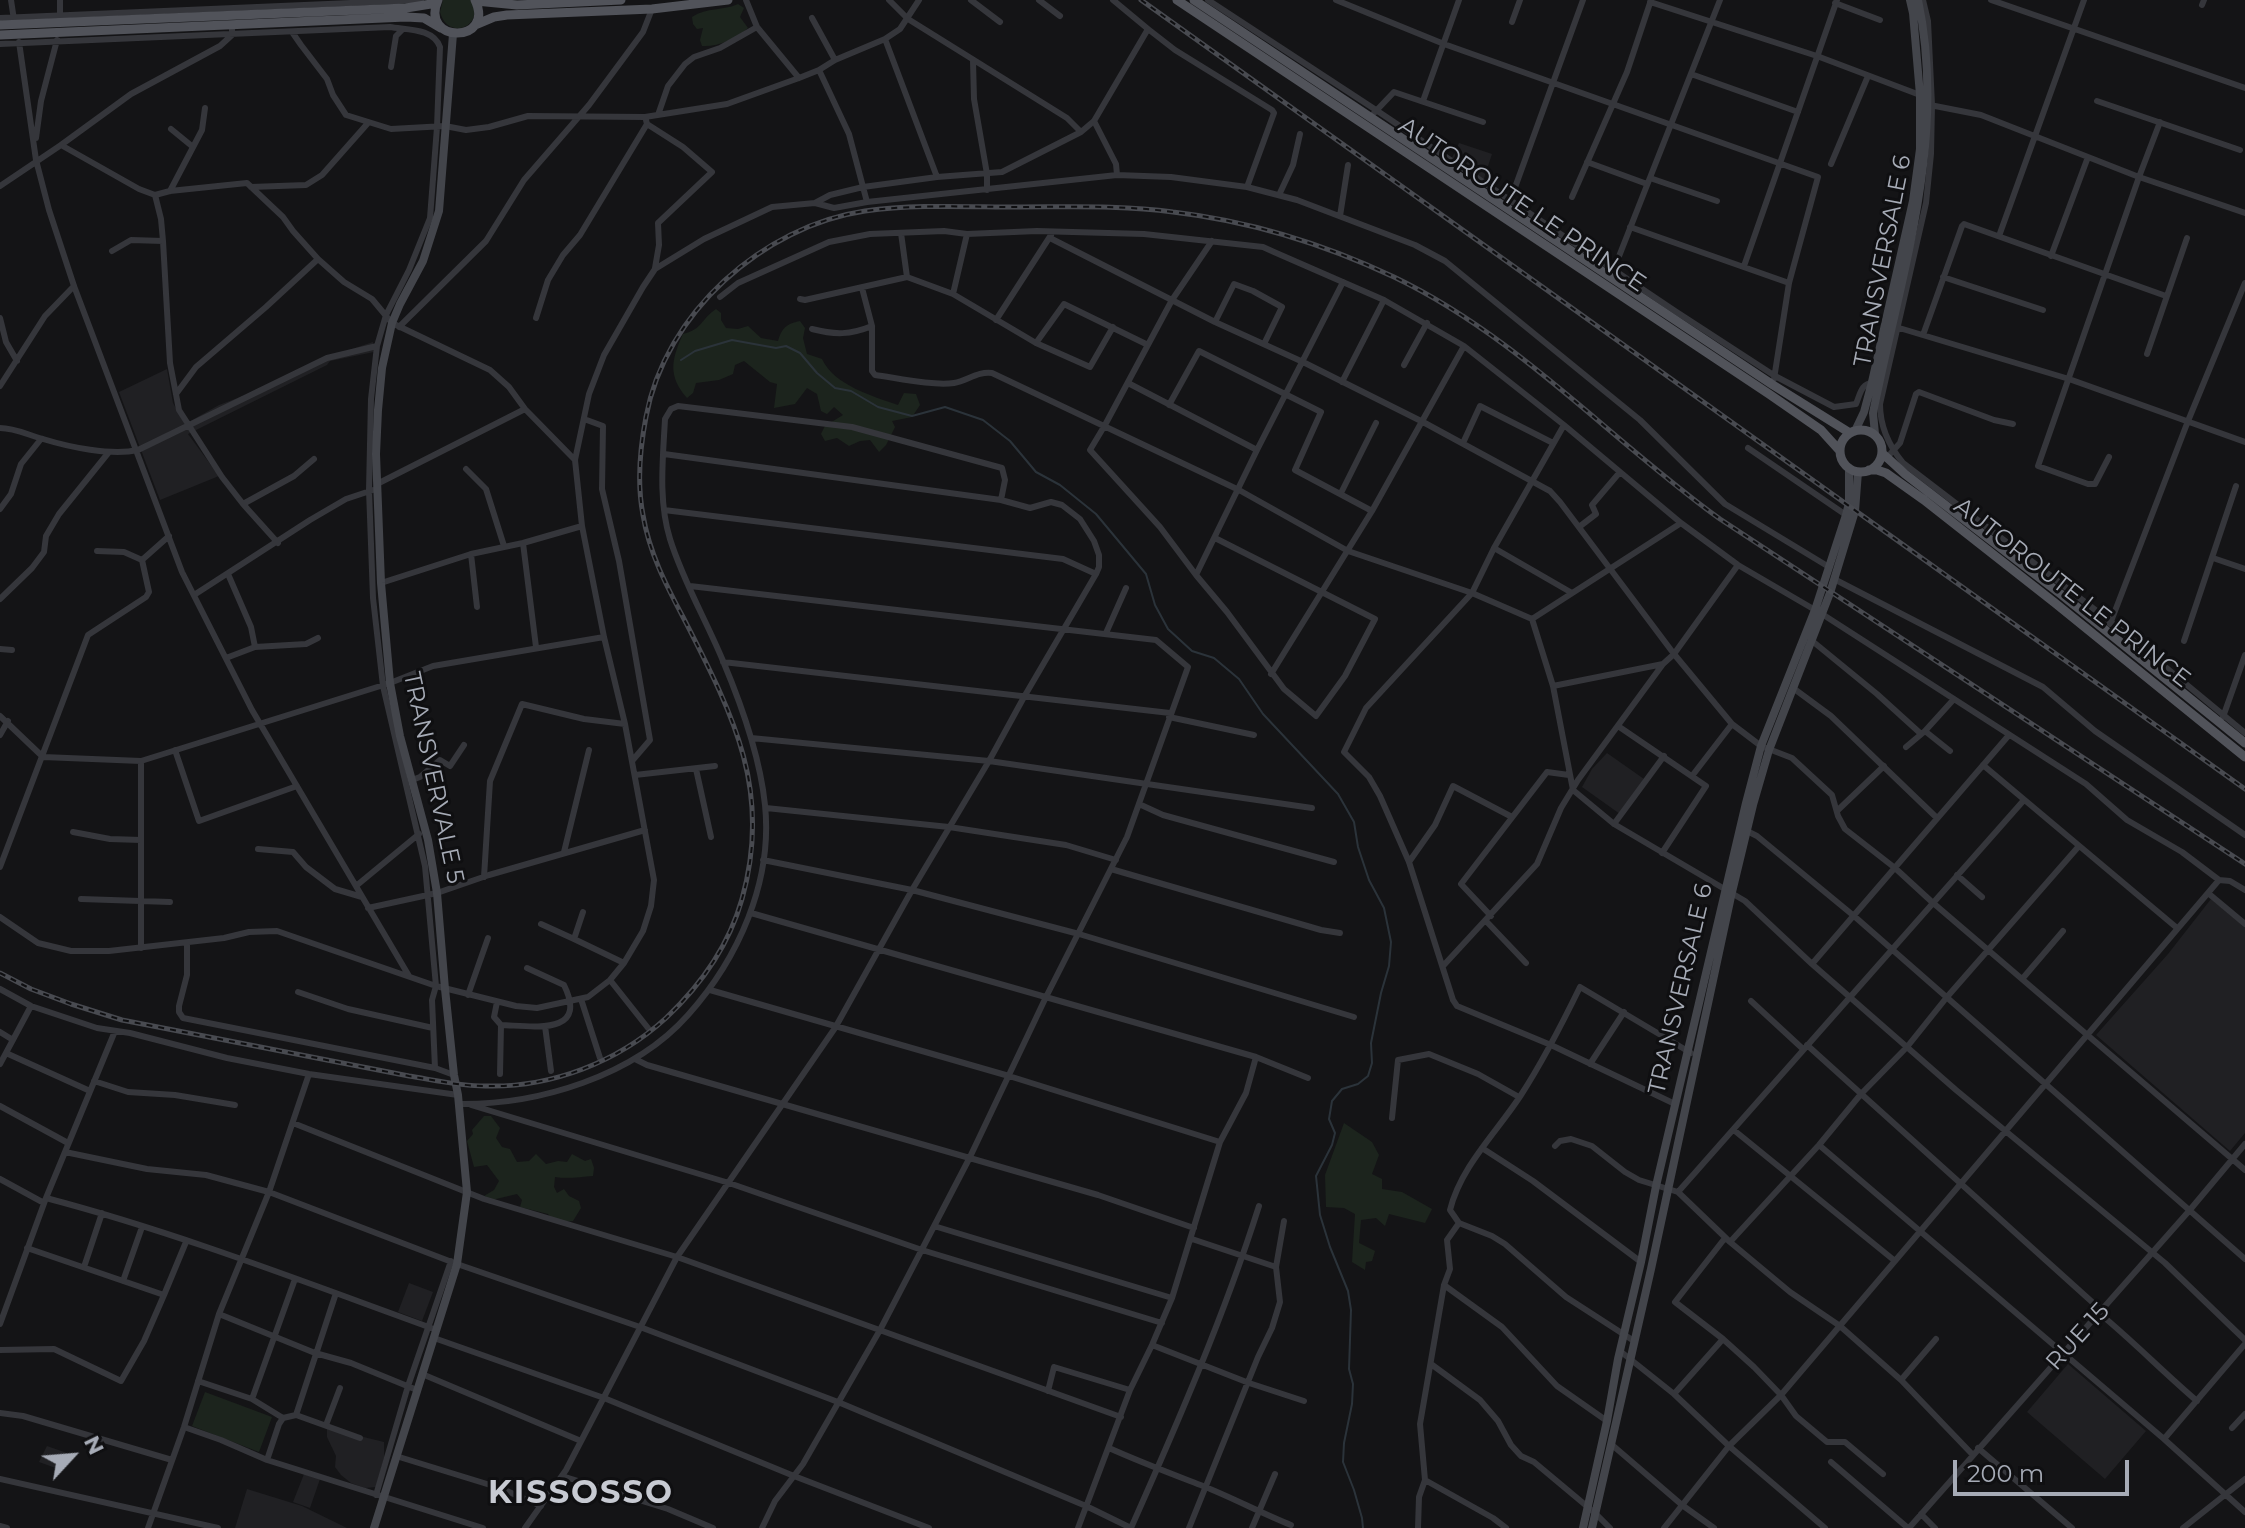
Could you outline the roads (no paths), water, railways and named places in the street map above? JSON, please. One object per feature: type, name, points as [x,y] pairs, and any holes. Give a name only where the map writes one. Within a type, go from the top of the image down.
[{"type":"main road","points":[[475,25],[479,13],[476,0],[517,5],[621,0]]},
{"type":"main road","points":[[59,28],[232,30],[332,25],[406,17],[424,18],[453,34],[465,33],[475,25],[507,15],[652,9],[728,0]]},
{"type":"main road","name":"AUTOROUTE LE PRINCE","points":[[1177,0],[1769,394],[1821,430],[1840,451]]},
{"type":"main road","name":"AUTOROUTE LE PRINCE","points":[[1194,0],[1373,113],[1852,432]]},
{"type":"main road","name":"TRANSVERSALE 6","points":[[1875,434],[1875,383],[1913,201],[1920,149],[1920,95],[1910,0]]},
{"type":"main road","name":"TRANSVERSALE 6","points":[[1852,432],[1864,412],[1895,326],[1919,203],[1929,105],[1920,0]]},
{"type":"main road","points":[[0,35],[17,30],[438,1],[435,16],[441,28]]},
{"type":"main road","points":[[0,25],[17,30]]},
{"type":"main road","name":"TRANSVERVALE 5","points":[[374,1528],[380,1496],[396,1456],[413,1388],[422,1374],[454,1263],[467,1192],[462,1101],[454,1075],[441,988],[432,894],[412,780],[386,685],[375,488],[382,368],[392,322],[423,261],[439,211],[441,127],[453,34]]},
{"type":"main road","points":[[1866,430],[1875,434],[1887,453],[1869,470],[1853,470],[1842,461],[1840,451],[1844,438],[1852,432],[1866,430]]},
{"type":"main road","name":"AUTOROUTE LE PRINCE","points":[[1887,453],[1905,474],[2108,626],[2222,720],[2245,743]]},
{"type":"main road","name":"TRANSVERSALE 6","points":[[1583,1528],[1592,1510],[1611,1444],[1668,1188],[1692,1054],[1728,890],[1765,748],[1833,572],[1849,518],[1853,470]]},
{"type":"main road","name":"AUTOROUTE LE PRINCE","points":[[1869,470],[1886,473],[1924,500],[2245,757]]},
{"type":"main road","name":"TRANSVERSALE 6","points":[[1728,890],[1747,831],[1765,748],[1793,688],[1819,612]]},
{"type":"main road","name":"TRANSVERSALE 6","points":[[1592,1528],[1592,1510],[1620,1351],[1675,1104],[1692,1054]]},
{"type":"street","points":[[11,0],[36,144]]},
{"type":"street","points":[[60,0],[59,28],[41,101],[36,160],[74,286],[182,572],[261,725],[409,976]]},
{"type":"street","points":[[149,0],[152,12]]},
{"type":"street","points":[[307,5],[314,0]]},
{"type":"street","points":[[0,44],[17,30],[59,28],[152,12],[307,5],[389,5],[421,0]]},
{"type":"street","points":[[746,0],[757,27],[799,78]]},
{"type":"street","points":[[889,0],[908,19],[1067,118],[1081,132]]},
{"type":"street","points":[[292,32],[327,79],[346,115],[391,129],[441,127],[466,130],[528,116],[646,120],[658,115],[727,104],[819,70],[885,39],[900,29],[919,0]]},
{"type":"street","points":[[971,0],[1000,22]]},
{"type":"street","points":[[1039,0],[1060,16]]},
{"type":"street","points":[[1113,0],[1175,50],[1272,110],[1274,113],[1247,187]]},
{"type":"street","points":[[1208,0],[1373,113],[1394,92],[1483,122]]},
{"type":"street","points":[[1336,0],[1444,44],[1818,177],[1789,283],[1774,380],[1834,407],[1856,404],[1863,386],[1875,383]]},
{"type":"street","points":[[1423,101],[1459,0]]},
{"type":"street","points":[[1512,22],[1520,0]]},
{"type":"street","points":[[1508,204],[1583,0]]},
{"type":"street","points":[[1612,273],[1720,0]]},
{"type":"street","points":[[1991,0],[2245,88]]},
{"type":"street","points":[[1999,236],[2084,0]]},
{"type":"street","points":[[1572,197],[1627,72],[1650,1],[1817,56],[1920,95]]},
{"type":"street","points":[[1744,266],[1836,2],[1880,20]]},
{"type":"street","points":[[356,886],[422,832],[409,802],[373,598],[375,488],[371,399],[377,346],[392,322],[486,241],[524,180],[579,116],[643,32],[652,9]]},
{"type":"street","points":[[0,18],[17,30]]},
{"type":"street","points":[[812,18],[835,60]]},
{"type":"street","points":[[0,186],[131,94],[220,46],[232,30],[292,32],[332,25],[390,27],[431,34],[440,47],[441,127]]},
{"type":"street","points":[[658,115],[668,86],[685,64],[757,27]]},
{"type":"street","points":[[391,67],[396,36],[403,29]]},
{"type":"street","points":[[815,203],[830,195],[863,187],[1002,172],[1081,132],[1094,121],[1148,29]]},
{"type":"street","points":[[885,39],[937,177]]},
{"type":"street","points":[[973,61],[974,99],[987,190]]},
{"type":"street","points":[[819,70],[849,134],[867,202]]},
{"type":"street","points":[[1691,74],[1798,112]]},
{"type":"street","points":[[1831,164],[1868,76]]},
{"type":"street","points":[[2097,101],[2240,150]]},
{"type":"street","points":[[1929,105],[1981,115],[2139,177],[2245,213]]},
{"type":"street","points":[[170,191],[202,130],[205,108]]},
{"type":"street","points":[[0,917],[38,943],[71,951],[141,948],[249,932],[277,931],[441,988],[537,1008],[588,997],[610,980],[624,963],[643,931],[651,906],[654,880],[625,724],[582,526],[575,460],[589,394],[604,355],[655,269],[659,245],[658,223],[712,172],[646,120]]},
{"type":"street","points":[[536,318],[548,280],[580,235],[646,120]]},
{"type":"street","points":[[1094,121],[1116,164],[1117,175]]},
{"type":"street","points":[[2109,457],[2095,484],[2038,466],[2160,122]]},
{"type":"street","points":[[251,187],[306,185],[322,175],[368,123]]},
{"type":"street","points":[[171,129],[193,147]]},
{"type":"street","points":[[1279,195],[1293,165],[1300,134]]},
{"type":"street","points":[[61,145],[155,195],[247,183],[283,217],[318,259],[344,282],[372,299],[392,322],[490,370],[575,460]]},
{"type":"street","points":[[2051,256],[2088,157]]},
{"type":"street","points":[[1587,162],[1717,201]]},
{"type":"street","points":[[1340,216],[1348,165]]},
{"type":"street","points":[[655,269],[704,239],[772,207],[815,203],[834,208],[1117,175],[1171,177],[1247,187],[1340,216],[1415,245],[1445,261],[1640,420],[1725,504],[1833,572],[2043,687],[2095,731],[2245,835]]},
{"type":"street","points":[[155,195],[163,241],[170,363],[179,410],[222,477],[278,543]]},
{"type":"street","points":[[1923,335],[1963,225],[2166,296]]},
{"type":"street","points":[[1630,227],[1789,283]]},
{"type":"street","points":[[720,297],[738,283],[829,242],[870,234],[944,231],[967,234],[1144,234],[1263,247],[1384,300],[1464,346],[1681,523],[1738,565],[1819,612],[2086,784],[2127,820],[2182,852],[2219,880],[2230,881],[2245,890]]},
{"type":"street","points":[[901,233],[907,277]]},
{"type":"street","points":[[953,294],[967,234]]},
{"type":"street","points":[[1051,235],[1215,322],[1423,422],[1550,491],[1674,654],[1732,724],[1765,748],[1792,758],[1832,795],[1845,829],[1895,868],[2245,1170]]},
{"type":"street","points":[[996,320],[1051,235]]},
{"type":"street","points":[[2147,354],[2187,238]]},
{"type":"street","points":[[112,251],[131,240],[163,241]]},
{"type":"street","points":[[1212,241],[1172,300],[1091,452],[1160,527],[1271,674],[1316,716],[1345,676],[1375,619],[1215,538]]},
{"type":"street","points":[[175,395],[196,367],[318,259]]},
{"type":"street","points":[[800,299],[907,277],[953,294],[1036,343],[1091,367],[1113,327]]},
{"type":"street","points":[[1943,277],[2043,310]]},
{"type":"street","points":[[1196,575],[1343,282]]},
{"type":"street","points":[[2108,626],[2245,283]]},
{"type":"street","points":[[1215,322],[1234,284],[1253,291],[1282,307],[1264,344]]},
{"type":"street","points":[[0,386],[45,316],[74,286]]},
{"type":"street","points":[[862,288],[872,326],[872,371],[875,375],[947,383],[987,372],[1239,490],[1348,551],[1472,593],[1532,619],[1553,686],[1573,790],[1614,824],[1745,901],[2005,1133],[2183,1280],[2245,1342],[2164,1439]]},
{"type":"street","points":[[1342,382],[1384,300]]},
{"type":"street","points":[[1036,343],[1064,304],[1148,345]]},
{"type":"street","points":[[0,318],[6,342],[17,361]]},
{"type":"street","points":[[1404,365],[1427,323]]},
{"type":"street","points":[[812,329],[830,334],[847,334],[872,326]]},
{"type":"street","points":[[2013,424],[1919,392],[1900,443],[1887,453],[1876,420],[1895,326],[2069,379],[2245,442]]},
{"type":"street","points":[[0,428],[10,428],[41,439],[128,453],[327,358],[377,346]]},
{"type":"street","points":[[1271,674],[1372,511],[1464,346]]},
{"type":"street","points":[[1169,405],[1199,351],[1286,394],[1322,414],[1295,470],[1372,511]]},
{"type":"street","points":[[1128,383],[1257,450]]},
{"type":"street","points":[[462,1101],[546,1095],[580,1084],[635,1059],[680,1025],[710,990],[733,952],[751,913],[763,860],[766,808],[751,738],[723,662],[669,538],[662,488],[665,419],[671,409],[678,406],[852,427],[1002,468],[1005,480],[1001,500]]},
{"type":"street","points":[[1463,443],[1480,406],[1553,443]]},
{"type":"street","points":[[194,595],[346,499],[375,488],[525,409]]},
{"type":"street","points":[[584,419],[603,426],[602,489],[619,561],[650,740],[632,761]]},
{"type":"street","points":[[1341,493],[1376,423]]},
{"type":"street","points":[[1564,425],[1472,593],[1366,708],[1344,752],[1369,777],[1380,796],[1409,862],[1457,1006],[1551,1045],[1675,1104]]},
{"type":"street","points":[[0,509],[11,494],[21,464],[41,439]]},
{"type":"street","points":[[1748,448],[1849,518]]},
{"type":"street","points":[[0,599],[44,552],[46,536],[59,514],[109,452]]},
{"type":"street","points":[[525,1528],[562,1476],[677,1257],[835,1028],[1099,567],[1094,541],[1080,519],[1062,505],[1051,502],[1030,508],[1001,500],[664,454]]},
{"type":"street","points":[[243,504],[294,476],[314,459]]},
{"type":"street","points":[[466,469],[486,489],[504,546]]},
{"type":"street","points":[[1579,527],[1596,514],[1592,505],[1620,472]]},
{"type":"street","points":[[2184,641],[2236,486]]},
{"type":"street","points":[[664,510],[1063,559],[1096,574]]},
{"type":"street","points":[[1532,619],[1681,523]]},
{"type":"street","points":[[381,583],[471,554],[582,526]]},
{"type":"street","points":[[142,560],[169,536]]},
{"type":"street","points":[[523,543],[536,647]]},
{"type":"street","points":[[1494,548],[1572,593]]},
{"type":"street","points":[[97,551],[124,552],[142,560]]},
{"type":"street","points":[[471,554],[477,607]]},
{"type":"street","points":[[2213,558],[2245,569]]},
{"type":"street","points":[[0,867],[88,635],[149,592],[142,560]]},
{"type":"street","points":[[1443,966],[1537,864],[1561,808],[1578,780],[1738,565]]},
{"type":"street","points":[[228,574],[251,627],[255,647]]},
{"type":"street","points":[[690,586],[1156,640],[1188,667],[1116,860],[969,1159],[880,1330],[803,1464],[775,1501],[762,1528]]},
{"type":"street","points":[[1106,633],[1126,588]]},
{"type":"street","points":[[0,716],[43,757],[141,761],[386,685],[433,666],[604,637]]},
{"type":"street","points":[[226,658],[255,647],[306,644],[318,638]]},
{"type":"street","points":[[1811,640],[1922,732],[1950,751]]},
{"type":"street","points":[[0,649],[12,650]]},
{"type":"street","points":[[2245,655],[2242,671],[2222,720],[2245,733]]},
{"type":"street","points":[[723,662],[1170,715],[1254,735]]},
{"type":"street","points":[[1553,686],[1663,664]]},
{"type":"street","points":[[1793,688],[1831,716],[1937,818]]},
{"type":"street","points":[[1906,747],[1954,699]]},
{"type":"street","points":[[484,877],[490,781],[522,704],[584,719],[625,724]]},
{"type":"street","points":[[0,735],[8,721]]},
{"type":"street","points":[[1692,776],[1732,724]]},
{"type":"street","points":[[1618,726],[1706,786],[1662,853]]},
{"type":"street","points":[[1812,964],[2009,735]]},
{"type":"street","points":[[751,738],[989,761],[1312,808]]},
{"type":"street","points":[[412,780],[440,760],[450,766],[464,745]]},
{"type":"street","points":[[175,750],[199,821],[297,786]]},
{"type":"street","points":[[564,852],[589,750]]},
{"type":"street","points":[[1614,824],[1664,756]]},
{"type":"street","points":[[141,761],[141,948]]},
{"type":"street","points":[[1983,765],[2177,928]]},
{"type":"street","points":[[635,775],[715,766]]},
{"type":"street","points":[[1838,810],[1884,766]]},
{"type":"street","points":[[696,769],[711,837]]},
{"type":"street","points":[[1526,963],[1461,884],[1547,772],[1569,775]]},
{"type":"street","points":[[1409,862],[1435,825],[1453,786],[1512,817]]},
{"type":"street","points":[[1678,1192],[2024,800]]},
{"type":"street","points":[[1139,804],[1163,815],[1334,862]]},
{"type":"street","points":[[766,808],[949,827],[1066,845],[1116,860]]},
{"type":"street","points":[[368,908],[432,894],[645,830]]},
{"type":"street","points":[[1747,831],[1854,916],[2245,1259]]},
{"type":"street","points":[[73,832],[110,839],[141,840]]},
{"type":"street","points":[[1883,1474],[1845,1442],[1827,1442],[1796,1416],[1754,1367],[1675,1302],[1728,1240],[1792,1175],[1861,1094],[1907,1047],[2079,846]]},
{"type":"street","points":[[258,849],[293,852],[306,867],[335,889],[362,897]]},
{"type":"street","points":[[763,860],[912,890],[1079,934],[1354,1017]]},
{"type":"street","points":[[1111,869],[1340,933]]},
{"type":"street","points":[[1957,875],[1982,897]]},
{"type":"street","points":[[1664,1528],[1729,1446],[1781,1395],[2219,880]]},
{"type":"street","points":[[2208,893],[2245,924]]},
{"type":"street","points":[[81,899],[170,902]]},
{"type":"street","points":[[574,939],[583,912]]},
{"type":"street","points":[[751,913],[1256,1057],[1308,1078]]},
{"type":"street","points":[[541,924],[624,963]]},
{"type":"street","points":[[2023,978],[2063,931]]},
{"type":"street","points":[[468,995],[488,938]]},
{"type":"street","points":[[187,943],[187,975],[179,1006],[183,1018],[435,1068],[454,1075]]},
{"type":"street","points":[[501,1025],[545,1026],[562,1021],[572,1012],[564,985],[527,968]]},
{"type":"street","points":[[610,980],[648,1028]]},
{"type":"street","points":[[1634,1341],[1566,1297],[1505,1244],[1459,1223],[1450,1210],[1453,1197],[1482,1148],[1551,1045],[1580,987],[1692,1054]]},
{"type":"street","points":[[435,1068],[432,1000],[441,988]]},
{"type":"street","points":[[0,989],[31,1006],[97,1028],[309,1074],[462,1101],[729,1183],[922,1250],[1162,1323]]},
{"type":"street","points":[[710,990],[1009,1076],[1220,1142]]},
{"type":"street","points":[[298,992],[348,1009],[433,1028]]},
{"type":"street","points":[[581,999],[600,1058]]},
{"type":"street","points":[[1751,1001],[1861,1094],[2197,1401]]},
{"type":"street","points":[[497,1002],[494,1017],[501,1025],[500,1074]]},
{"type":"street","points":[[0,1064],[31,1006]]},
{"type":"street","points":[[1590,1064],[1624,1012]]},
{"type":"street","points":[[545,1026],[551,1071]]},
{"type":"street","points":[[0,1324],[45,1200],[115,1031]]},
{"type":"street","points":[[0,1032],[13,1040]]},
{"type":"street","points":[[6,1053],[90,1091]]},
{"type":"street","points":[[1392,1118],[1398,1060],[1429,1054],[1478,1074],[1519,1097]]},
{"type":"street","points":[[1078,1528],[1130,1390],[1172,1298],[1220,1142],[1246,1093],[1256,1057]]},
{"type":"street","points":[[635,1059],[1098,1195],[1194,1228]]},
{"type":"street","points":[[148,1528],[219,1314],[269,1192],[309,1074]]},
{"type":"street","points":[[94,1081],[128,1092],[175,1095],[235,1105]]},
{"type":"street","points":[[0,1106],[68,1143]]},
{"type":"street","points":[[293,1123],[484,1199],[677,1257],[1121,1417]]},
{"type":"street","points":[[1735,1131],[1895,1261]]},
{"type":"street","points":[[1555,1146],[1560,1141],[1571,1139],[1592,1146],[1625,1172],[1678,1192],[1728,1240],[1790,1292],[1840,1326],[1975,1451],[2066,1526]]},
{"type":"street","name":"RUE 15","points":[[1908,1528],[2245,1144]]},
{"type":"street","points":[[1819,1145],[2164,1439],[2245,1512]]},
{"type":"street","points":[[1482,1148],[1533,1181],[1641,1262]]},
{"type":"street","points":[[65,1152],[147,1169],[206,1175],[269,1192],[454,1263],[640,1327],[838,1402],[1086,1506],[1131,1528],[1201,1365],[1259,1206]]},
{"type":"street","points":[[0,1179],[45,1200],[102,1213],[336,1293],[929,1528]]},
{"type":"street","points":[[84,1267],[102,1213]]},
{"type":"street","points":[[1189,1528],[1272,1328],[1280,1302],[1276,1267],[1284,1221]]},
{"type":"street","points":[[1418,1528],[1419,1497],[1425,1480],[1420,1424],[1444,1285],[1450,1269],[1447,1240],[1459,1223]]},
{"type":"street","points":[[934,1226],[1172,1298]]},
{"type":"street","points":[[123,1281],[142,1227]]},
{"type":"street","points":[[1192,1239],[1276,1267]]},
{"type":"street","points":[[0,1350],[54,1349],[121,1381],[144,1341],[186,1242]]},
{"type":"street","points":[[27,1248],[164,1295]]},
{"type":"street","points":[[252,1399],[295,1279]]},
{"type":"street","points":[[1444,1285],[1502,1327],[1557,1386],[1607,1421]]},
{"type":"street","points":[[296,1415],[336,1293]]},
{"type":"street","points":[[219,1314],[413,1388]]},
{"type":"street","points":[[380,1496],[433,1331]]},
{"type":"street","points":[[1674,1394],[1723,1339]]},
{"type":"street","points":[[1901,1380],[1936,1339]]},
{"type":"street","points":[[1152,1345],[1304,1401]]},
{"type":"street","points":[[1620,1351],[1674,1394],[1825,1528]]},
{"type":"street","points":[[1431,1364],[1480,1400],[1521,1456],[1534,1462],[1610,1528]]},
{"type":"street","points":[[1048,1391],[1054,1367],[1130,1390]]},
{"type":"street","points":[[422,1374],[581,1441]]},
{"type":"street","points":[[198,1381],[252,1399],[283,1418]]},
{"type":"street","points":[[326,1425],[340,1388]]},
{"type":"street","points":[[0,1413],[23,1416],[172,1460]]},
{"type":"street","points":[[2232,1428],[2245,1414]]},
{"type":"street","points":[[267,1460],[283,1418],[296,1415],[360,1438]]},
{"type":"street","points":[[184,1427],[267,1460],[483,1528]]},
{"type":"street","points":[[1611,1444],[1682,1505],[1714,1528]]},
{"type":"street","points":[[1109,1448],[1291,1525]]},
{"type":"street","points":[[396,1456],[500,1488],[541,1506]]},
{"type":"street","points":[[1831,1462],[1908,1528]]},
{"type":"street","points":[[1252,1528],[1275,1474]]},
{"type":"street","points":[[562,1476],[668,1509],[713,1528]]},
{"type":"street","points":[[0,1479],[218,1528]]},
{"type":"street","points":[[2183,1528],[2245,1479]]},
{"type":"street","points":[[1425,1480],[1506,1528]]},
{"type":"street","points":[[1921,1514],[1935,1528]]},
{"type":"street","points":[[0,1526],[7,1528]]},
{"type":"waterway","points":[[681,360],[695,351],[732,340],[776,348],[786,346],[800,353],[835,388],[851,391],[878,407],[912,416],[945,407],[983,420],[1010,441],[1036,472],[1060,485],[1096,514],[1146,574],[1155,605],[1168,629],[1192,651],[1214,658],[1239,679],[1263,714],[1338,794],[1354,822],[1358,847],[1369,880],[1384,908],[1391,942],[1389,966],[1371,1043],[1372,1063],[1368,1076],[1358,1084],[1342,1089],[1332,1101],[1329,1119],[1335,1133],[1316,1176],[1320,1215],[1348,1291],[1351,1310],[1349,1369],[1353,1384],[1352,1404],[1343,1462],[1354,1490],[1363,1528]]},
{"type":"railway","points":[[1141,0],[2245,789]]},
{"type":"railway","points":[[0,973],[31,989],[122,1020],[409,1076],[476,1086],[534,1082],[582,1069],[627,1047],[666,1018],[702,978],[730,932],[742,899],[753,822],[750,787],[731,719],[664,580],[646,529],[640,491],[641,453],[646,417],[657,379],[674,343],[697,310],[724,281],[756,255],[790,235],[827,220],[865,211],[904,207],[1116,207],[1202,216],[1286,236],[1341,254],[1394,277],[1439,301],[1523,359],[1720,519],[2245,864]]},
{"type":"district","name":"KISSOSSO","points":[[581,1494]]}]
